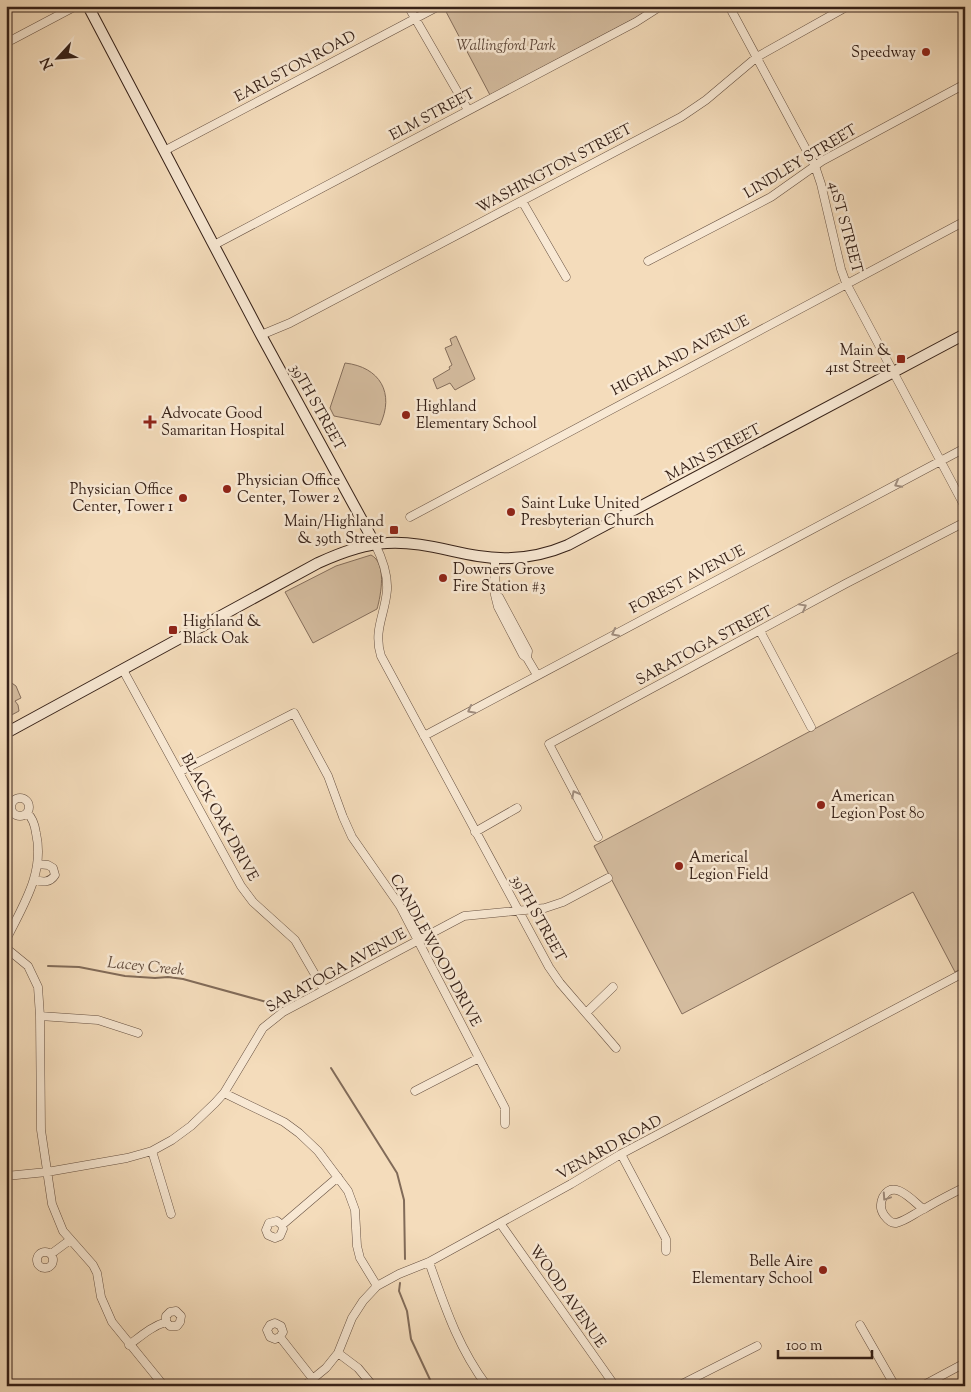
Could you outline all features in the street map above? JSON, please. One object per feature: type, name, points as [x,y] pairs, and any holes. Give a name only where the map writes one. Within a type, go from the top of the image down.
[{"type":"main road","name":"39TH STREET","points":[[88,6],[261,334],[375,544]]},
{"type":"main road","name":"MAIN STREET","points":[[375,544],[410,543],[495,557],[535,556],[568,545],[965,334]]},
{"type":"main road","points":[[6,733],[318,563],[338,554],[375,544]]},
{"type":"street","points":[[6,43],[76,6]]},
{"type":"street","points":[[408,6],[468,110]]},
{"type":"street","name":"EARLSTON ROAD","points":[[164,151],[439,6]]},
{"type":"street","name":"ELM STREET","points":[[214,244],[636,22],[661,6]]},
{"type":"street","name":"41ST STREET","points":[[729,6],[815,166],[846,283],[965,507]]},
{"type":"street","name":"WASHINGTON STREET","points":[[261,334],[290,323],[688,113],[757,57],[848,6]]},
{"type":"street","name":"LINDLEY STREET","points":[[648,261],[771,197],[815,166],[965,84]]},
{"type":"street","points":[[522,201],[566,277]]},
{"type":"street","name":"HIGHLAND AVENUE","points":[[410,517],[965,221]]},
{"type":"street","name":"FOREST AVENUE","points":[[424,736],[965,448]]},
{"type":"street","name":"SARATOGA STREET","points":[[598,837],[549,744],[845,584],[965,522]]},
{"type":"street","name":"39TH STREET","points":[[375,544],[383,560],[387,588],[378,626],[378,646],[386,667],[554,976],[616,1048]]},
{"type":"street","points":[[495,557],[495,595],[498,607],[523,656],[528,658],[537,675]]},
{"type":"street","points":[[760,631],[811,727]]},
{"type":"street","name":"BLACK OAK DRIVE","points":[[123,670],[241,886],[253,902],[295,940],[324,990]]},
{"type":"street","name":"CANDLEWOOD DRIVE","points":[[179,772],[294,713],[328,776],[352,837],[390,890],[505,1108],[505,1124]]},
{"type":"street","points":[[475,832],[517,808]]},
{"type":"street","points":[[6,940],[35,880],[38,864],[37,836],[33,821],[26,813]]},
{"type":"street","points":[[35,880],[46,882],[55,875],[53,868],[48,865],[38,864]]},
{"type":"street","name":"SARATOGA AVENUE","points":[[6,1176],[47,1172],[117,1160],[152,1151],[192,1126],[206,1113],[224,1093],[263,1028],[283,1012],[464,916],[553,906],[608,878]]},
{"type":"street","points":[[6,948],[22,959],[33,975],[38,988],[41,1130],[55,1215],[63,1231],[93,1265],[97,1273],[101,1297],[108,1315],[164,1386]]},
{"type":"street","name":"VENARD ROAD","points":[[304,1386],[326,1368],[338,1353],[352,1318],[363,1301],[377,1286],[399,1274],[429,1262],[571,1184],[621,1154],[965,972]]},
{"type":"street","points":[[586,1013],[614,987]]},
{"type":"street","points":[[40,1016],[98,1020],[138,1033]]},
{"type":"street","points":[[415,1092],[479,1058]]},
{"type":"street","points":[[224,1093],[278,1119],[292,1128],[318,1151],[348,1191],[355,1210],[357,1246],[360,1258],[377,1286]]},
{"type":"street","points":[[152,1151],[171,1214]]},
{"type":"street","points":[[621,1154],[666,1239],[666,1251]]},
{"type":"street","points":[[282,1225],[338,1177]]},
{"type":"street","points":[[923,1209],[898,1189],[891,1189],[886,1192],[880,1205],[886,1218],[896,1223],[923,1209],[965,1187]]},
{"type":"street","name":"WOOD AVENUE","points":[[500,1223],[615,1386]]},
{"type":"street","points":[[51,1254],[70,1240]]},
{"type":"street","points":[[429,1262],[457,1338],[467,1357],[487,1386]]},
{"type":"street","points":[[129,1344],[151,1328],[166,1322]]},
{"type":"street","points":[[860,1325],[894,1386]]},
{"type":"street","points":[[280,1337],[313,1379]]},
{"type":"street","points":[[678,1386],[757,1346]]},
{"type":"street","points":[[338,1353],[358,1368],[373,1386]]},
{"type":"street","points":[[922,1386],[965,1363]]},
{"type":"green space","name":"Wallingford Park","points":[[443,6],[658,6],[490,95]]},
{"type":"green space","points":[[456,336],[475,379],[455,390],[450,383],[437,389],[433,379],[450,369],[449,367],[452,365],[445,348],[452,345],[450,339]]},
{"type":"green space","points":[[345,363],[367,370],[381,384],[385,392],[386,402],[380,425],[334,416],[330,408]]},
{"type":"green space","points":[[371,555],[379,565],[382,580],[377,609],[313,643],[285,592],[336,566]]},
{"type":"green space","points":[[965,649],[965,967],[955,972],[913,892],[682,1014],[594,846]]},
{"type":"green space","points":[[6,679],[16,686],[21,698],[15,701],[19,711],[6,718]]},
{"type":"waterway","name":"Lacey Creek","points":[[48,966],[79,967],[125,976],[183,979],[270,1003]]},
{"type":"waterway","name":"Lacey Creek","points":[[331,1068],[397,1173],[404,1200],[405,1259]]},
{"type":"waterway","name":"Lacey Creek","points":[[400,1283],[399,1291],[407,1311],[411,1339],[433,1386]]},
{"type":"place","name":"Speedway","points":[[926,52]]},
{"type":"place","name":"Main & 41st Street","points":[[901,359]]},
{"type":"place","name":"Highland Elementary School","points":[[406,415]]},
{"type":"place","name":"Advocate Good Samaritan Hospital","points":[[150,422]]},
{"type":"place","name":"Physician Office Center, Tower 2","points":[[227,489]]},
{"type":"place","name":"Physician Office Center, Tower 1","points":[[183,498]]},
{"type":"place","name":"Saint Luke United Presbyterian Church","points":[[511,512]]},
{"type":"place","name":"Main/Highland & 39th Street","points":[[394,530]]},
{"type":"place","name":"Downers Grove Fire Station #3","points":[[443,578]]},
{"type":"place","name":"Highland & Black Oak","points":[[173,630]]},
{"type":"place","name":"American Legion Post 80","points":[[821,805]]},
{"type":"place","name":"Americal Legion Field","points":[[679,866]]},
{"type":"place","name":"Belle Aire Elementary School","points":[[823,1270]]}]
